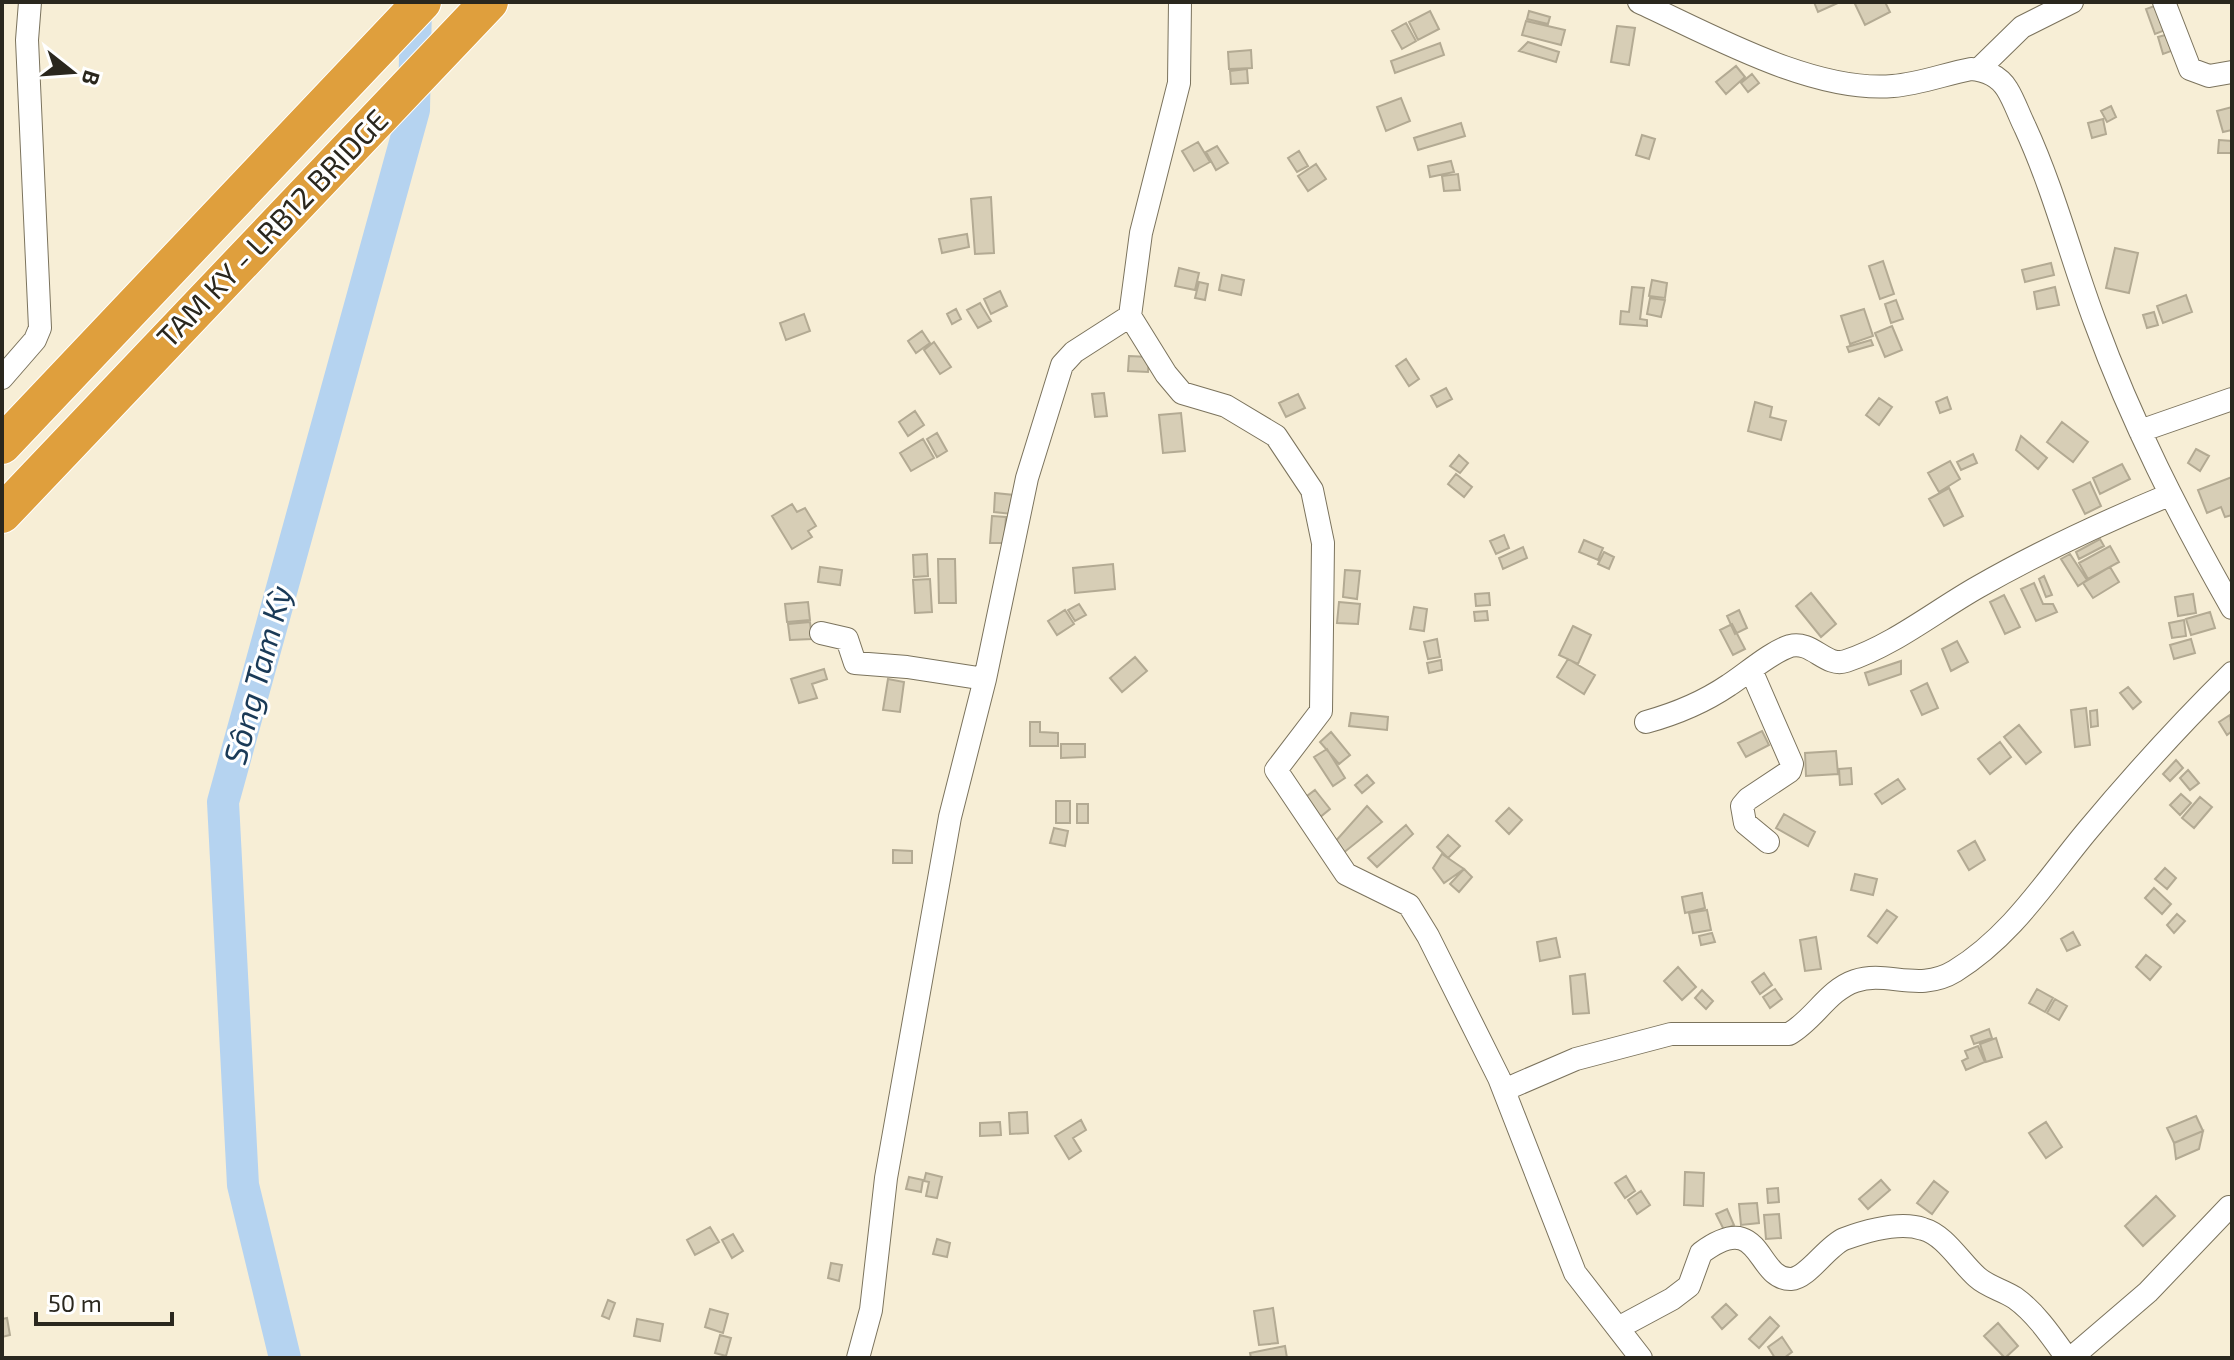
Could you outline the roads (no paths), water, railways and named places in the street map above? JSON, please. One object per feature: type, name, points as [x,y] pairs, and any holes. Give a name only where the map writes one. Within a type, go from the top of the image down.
[{"type":"highway","name":"TAM KY - LRB12 BRIDGE","points":[[2,445],[422,2]]},
{"type":"highway","name":"TAM KY - LRB12 BRIDGE","points":[[2,514],[489,2]]},
{"type":"street","points":[[2,378],[35,340],[40,328],[27,40],[30,2]]},
{"type":"street","points":[[1180,2],[1179,83],[1141,233],[1130,316],[1166,374],[1182,393],[1226,406],[1276,436],[1312,490],[1323,543],[1321,711],[1276,770],[1346,874],[1409,905],[1428,936],[1504,1090],[1575,1273],[1641,1358]]},
{"type":"street","points":[[1639,2],[1743,50],[1821,79],[1894,86],[1979,69],[2006,87],[2035,149],[2095,324],[2140,431],[2169,495],[2232,608]]},
{"type":"street","points":[[1979,69],[2022,27],[2072,2]]},
{"type":"street","points":[[2164,2],[2190,69],[2209,76],[2232,72]]},
{"type":"street","points":[[858,1358],[871,1310],[886,1178],[950,817],[985,679],[1027,478],[1062,365],[1074,352],[1130,316]]},
{"type":"street","points":[[2140,431],[2232,399]]},
{"type":"street","points":[[1646,722],[1691,705],[1788,647],[1811,648],[1835,663],[1870,652],[1977,587],[2112,518],[2169,495]]},
{"type":"street","points":[[821,633],[847,639],[855,663],[985,679]]},
{"type":"street","points":[[1751,670],[1792,764],[1790,771],[1742,806],[1745,823],[1768,842]]},
{"type":"street","points":[[1504,1090],[1576,1059],[1671,1034],[1789,1034],[1800,1028],[1839,989],[1859,979],[1924,982],[1952,973],[1975,957],[2028,907],[2064,859],[2165,740],[2232,673]]},
{"type":"street","points":[[1618,1328],[1672,1299],[1689,1286],[1701,1253],[1730,1238],[1741,1237],[1749,1242],[1777,1274],[1793,1279],[1801,1276],[1819,1257],[1842,1240],[1885,1229],[1914,1227],[1935,1235],[1977,1277],[2025,1307],[2069,1358],[2148,1292],[2229,1207]]},
{"type":"waterway","name":"Sông Tam Kỳ","points":[[285,1358],[243,1185],[223,802],[414,110],[416,2]]}]
